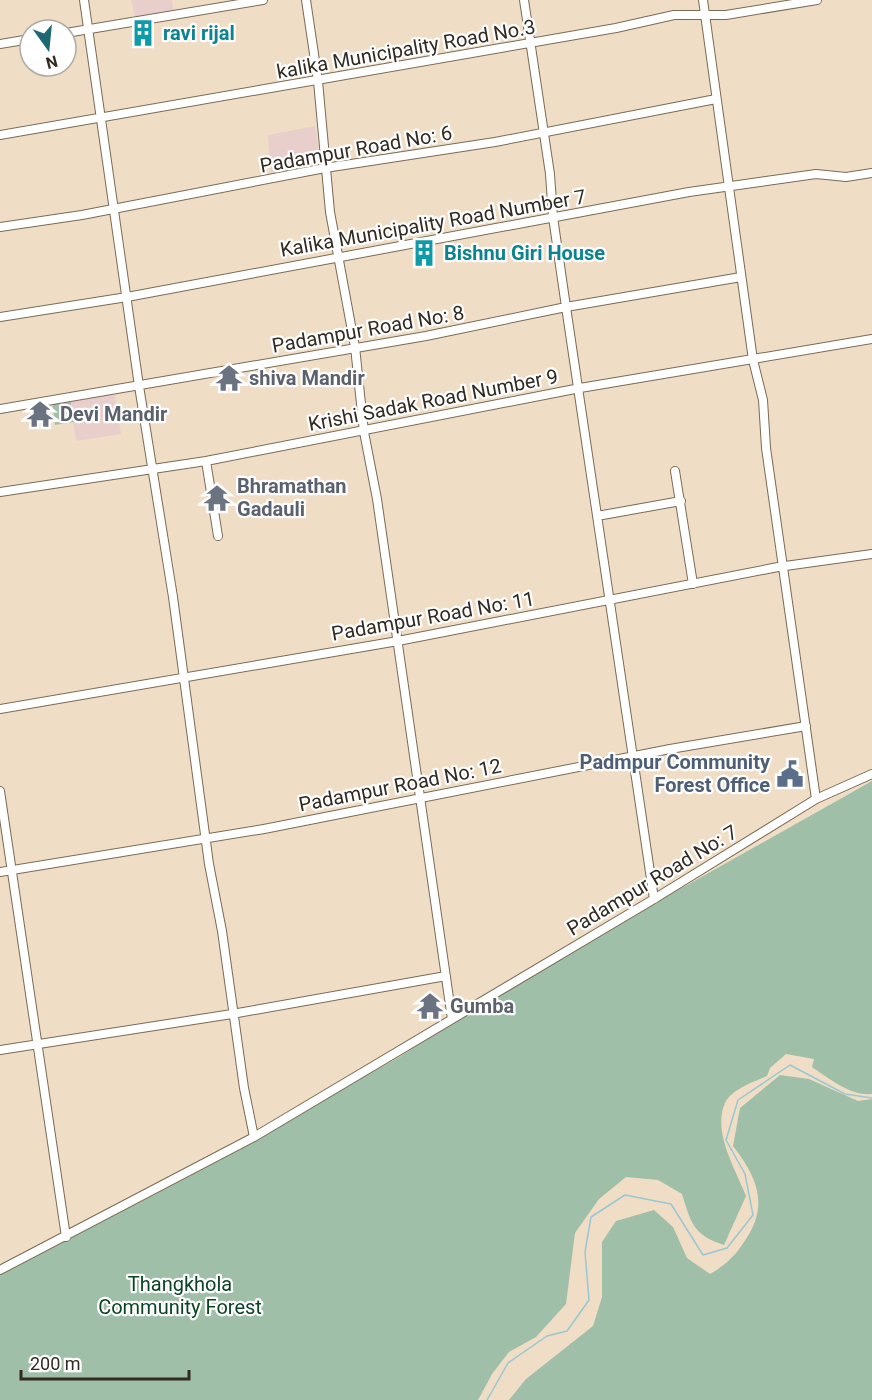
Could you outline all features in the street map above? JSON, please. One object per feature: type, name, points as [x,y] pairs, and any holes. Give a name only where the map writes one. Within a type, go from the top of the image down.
[{"type":"street","points":[[84,0],[99,118],[109,162],[139,386],[153,468],[232,1014],[254,1137]]},
{"type":"street","points":[[78,31],[263,0]]},
{"type":"street","points":[[306,0],[318,81],[330,212],[355,347],[364,432],[377,498],[452,1019]]},
{"type":"street","points":[[524,0],[566,307],[580,388],[654,899]]},
{"type":"street","points":[[703,0],[716,99],[731,186],[753,360],[763,400],[766,448],[785,566],[816,799]]},
{"type":"street","name":"kalika Municipality Road No.3","points":[[0,135],[318,81],[646,20],[726,15],[817,0]]},
{"type":"street","points":[[0,44],[18,41]]},
{"type":"street","name":"Padampur Road No: 6","points":[[0,227],[325,168],[544,133],[592,121],[716,99]]},
{"type":"street","name":"Kalika Municipality Road Number 7","points":[[0,317],[127,297],[339,256],[731,186],[816,174],[846,177],[872,173]]},
{"type":"street","name":"Padampur Road No: 8","points":[[0,409],[472,328],[566,307],[741,277]]},
{"type":"street","name":"Krishi Sadak Road Number 9","points":[[0,492],[206,460],[364,432],[580,388],[872,339]]},
{"type":"street","points":[[206,460],[218,536]]},
{"type":"street","points":[[675,471],[693,584]]},
{"type":"street","points":[[597,516],[681,501]]},
{"type":"street","name":"Padampur Road No: 11","points":[[0,709],[398,641],[785,566],[872,554]]},
{"type":"street","name":"Padampur Road No: 12","points":[[0,872],[207,839],[420,800],[460,789],[806,726]]},
{"type":"street","name":"Padampur Road No: 7","points":[[0,1270],[254,1137],[654,899],[816,799],[872,774]]},
{"type":"street","points":[[0,791],[10,871],[66,1237]]},
{"type":"street","points":[[0,1050],[232,1014],[446,976]]},
{"type":"shaded area","points":[[131,0],[172,0],[174,14],[136,20]]},
{"type":"shaded area","points":[[315,126],[321,164],[271,173],[268,135]]},
{"type":"shaded area","points":[[114,391],[121,434],[76,441],[70,398]]},
{"type":"green space","points":[[70,398],[74,422],[55,425],[52,401]]},
{"type":"green space","name":"Thangkhola Community Forest","points":[[872,781],[872,1094],[848,1090],[833,1081],[812,1067],[814,1059],[786,1054],[770,1068],[767,1076],[744,1086],[728,1098],[722,1114],[723,1138],[746,1196],[724,1245],[699,1232],[691,1220],[682,1194],[658,1180],[626,1177],[599,1199],[575,1233],[566,1304],[536,1337],[509,1352],[492,1374],[478,1400],[0,1400],[0,1272],[245,1144],[401,1056],[541,963],[689,884]]},
{"type":"green space","points":[[780,1075],[809,1079],[858,1101],[872,1099],[872,1400],[509,1400],[526,1379],[593,1326],[602,1297],[602,1242],[616,1221],[654,1210],[673,1227],[687,1258],[710,1274],[734,1255],[753,1226],[758,1202],[754,1180],[733,1146],[740,1108]]},
{"type":"waterway","points":[[487,1400],[508,1363],[547,1336],[567,1331],[589,1300],[585,1252],[591,1217],[625,1195],[671,1204],[703,1255],[727,1248],[753,1215],[745,1174],[726,1140],[738,1100],[790,1065],[845,1094],[872,1098]]},
{"type":"place","name":"ravi rijal","points":[[143,33]]},
{"type":"place","name":"Bishnu Giri House","points":[[424,253]]},
{"type":"place","name":"shiva Mandir","points":[[229,378]]},
{"type":"place","name":"Devi Mandir","points":[[40,414]]},
{"type":"place","name":"Bhramathan Gadauli","points":[[217,498]]},
{"type":"place","name":"Padmpur Community Forest Office","points":[[790,774]]},
{"type":"place","name":"Gumba","points":[[430,1006]]}]
